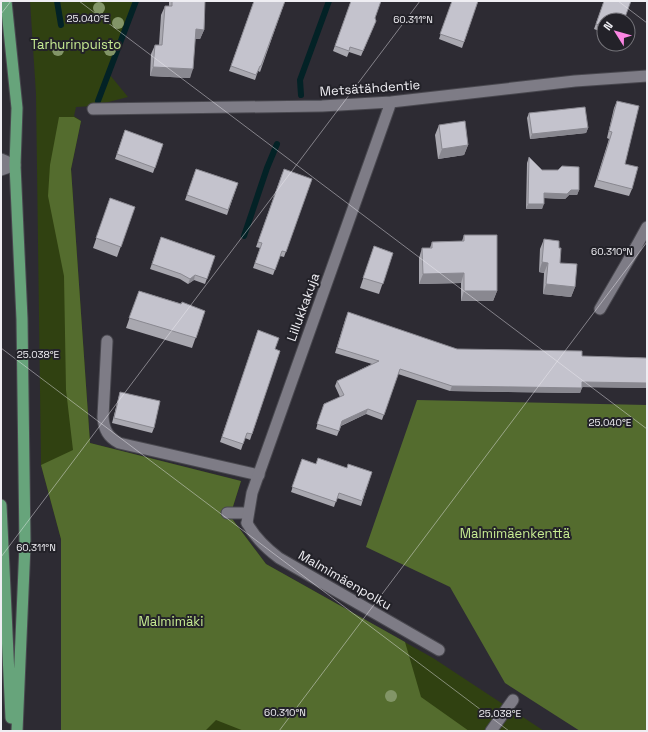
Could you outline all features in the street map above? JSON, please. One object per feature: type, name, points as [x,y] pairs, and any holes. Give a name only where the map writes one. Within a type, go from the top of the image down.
[{"type":"main road","points":[[6,1],[17,108],[15,164],[22,319],[25,544],[17,731]]},
{"type":"main road","points":[[1,505],[12,731]]},
{"type":"street","name":"Metsätähdentie","points":[[93,109],[322,106],[391,102],[575,81],[647,76]]},
{"type":"street","name":"Lillukkakuja","points":[[247,518],[259,475],[391,102]]},
{"type":"street","points":[[1,159],[15,164]]},
{"type":"street","points":[[1,170],[15,164]]},
{"type":"street","points":[[600,309],[647,227]]},
{"type":"street","points":[[107,341],[103,417],[104,429],[112,439],[119,443],[259,475]]},
{"type":"street","points":[[227,513],[247,518]]},
{"type":"street","name":"Malmimäenpolku","points":[[247,518],[252,533],[265,547],[279,558],[440,650]]},
{"type":"street","points":[[491,731],[513,700]]},
{"type":"green space","name":"Malmimäki","points":[[30,1],[137,1],[110,75],[128,97],[93,106],[76,107],[74,116],[81,121],[71,169],[90,443],[241,481],[230,516],[266,564],[433,658],[544,731],[61,731],[61,539],[41,465],[36,94]]},
{"type":"green space","name":"Malmimäki","points":[[59,117],[74,117],[81,121],[71,169],[90,443],[241,481],[230,516],[266,564],[405,642],[421,697],[469,731],[244,731],[216,720],[205,731],[61,731],[61,539],[41,465],[73,450],[66,390],[64,276],[48,196],[50,165]]},
{"type":"green space","name":"Malmimäenkenttä","points":[[417,400],[647,405],[647,731],[580,731],[505,683],[450,587],[366,547]]},
{"type":"building","points":[[172,1],[205,1],[204,30],[196,29],[193,69],[153,67],[155,45],[162,45],[165,6],[172,6]]},
{"type":"building","points":[[254,1],[285,1],[261,66],[256,75],[231,66]]},
{"type":"building","points":[[351,1],[381,1],[375,18],[376,21],[363,51],[350,47],[349,51],[335,46]]},
{"type":"building","points":[[452,1],[478,1],[464,42],[440,34]]},
{"type":"building","points":[[604,1],[631,1],[627,12],[600,12]]},
{"type":"building","points":[[617,101],[639,106],[625,164],[638,167],[632,189],[597,180],[612,132],[609,131]]},
{"type":"building","points":[[585,107],[588,128],[532,134],[529,113]]},
{"type":"building","points":[[465,121],[468,145],[442,149],[439,125]]},
{"type":"building","points":[[125,130],[163,144],[155,168],[117,154]]},
{"type":"building","points":[[529,157],[542,170],[558,170],[562,166],[579,167],[579,190],[571,190],[567,194],[544,193],[544,204],[528,204]]},
{"type":"building","points":[[196,169],[238,183],[228,210],[187,195]]},
{"type":"building","points":[[284,169],[312,179],[286,252],[282,251],[275,270],[255,263],[262,243],[258,242]]},
{"type":"building","points":[[110,198],[135,207],[121,247],[96,238]]},
{"type":"building","points":[[464,235],[497,235],[497,291],[464,291],[464,273],[423,274],[422,248],[432,248],[432,242],[464,241]]},
{"type":"building","points":[[161,237],[215,256],[207,279],[195,275],[190,279],[181,274],[152,264]]},
{"type":"building","points":[[544,239],[559,241],[559,248],[561,248],[560,263],[577,264],[575,287],[546,284],[548,263],[542,262]]},
{"type":"building","points":[[374,246],[393,253],[383,284],[363,278]]},
{"type":"building","points":[[139,291],[181,304],[182,302],[205,311],[196,338],[129,318]]},
{"type":"building","points":[[348,312],[457,349],[582,351],[582,356],[647,358],[647,383],[582,382],[582,388],[452,386],[400,369],[384,415],[368,409],[342,421],[339,431],[317,424],[324,404],[344,395],[337,381],[379,361],[337,348]]},
{"type":"building","points":[[258,330],[279,338],[275,349],[280,351],[252,434],[247,433],[243,444],[222,437]]},
{"type":"building","points":[[120,392],[160,401],[154,428],[114,418]]},
{"type":"building","points":[[318,458],[347,468],[348,464],[372,472],[362,501],[339,493],[336,502],[292,487],[302,459],[316,464]]},
{"type":"waterway","points":[[57,1],[61,25]]},
{"type":"waterway","points":[[98,101],[136,1]]},
{"type":"waterway","points":[[301,95],[300,80],[329,1]]},
{"type":"waterway","points":[[244,236],[267,168],[277,144]]},
{"type":"park label","name":"Tarhurinpuisto","points":[[76,44]]}]
